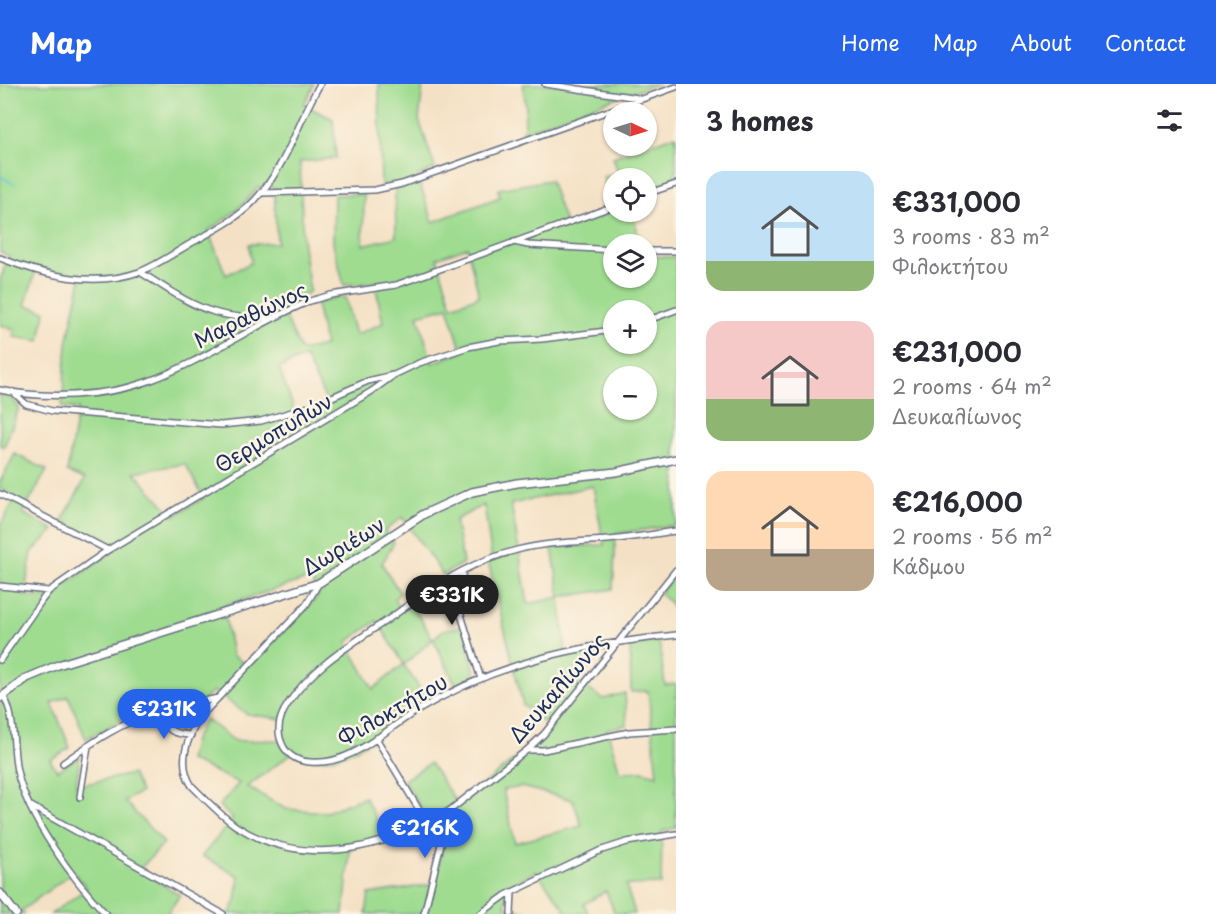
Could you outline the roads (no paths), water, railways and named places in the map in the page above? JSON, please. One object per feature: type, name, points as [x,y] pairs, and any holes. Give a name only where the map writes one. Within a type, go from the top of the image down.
[{"type":"street","points":[[0,258],[60,277],[92,279],[140,272],[230,221],[261,193],[278,169],[320,84]]},
{"type":"street","points":[[545,84],[640,98]]},
{"type":"street","points":[[261,193],[375,189],[402,184],[676,87]]},
{"type":"street","points":[[657,190],[676,184]]},
{"type":"street","name":"Μαραθώνος","points":[[0,390],[13,393],[68,395],[135,386],[175,370],[303,304],[321,298],[396,285],[603,210]]},
{"type":"street","points":[[512,242],[528,246],[603,249]]},
{"type":"street","points":[[657,251],[676,251]]},
{"type":"street","points":[[140,272],[197,305],[214,312],[239,317],[276,318]]},
{"type":"street","points":[[657,317],[676,310]]},
{"type":"street","name":"Θερμοπυλών","points":[[0,660],[49,591],[73,573],[372,391],[394,375],[419,363],[483,343],[603,331]]},
{"type":"street","points":[[13,393],[26,404],[52,411],[221,425],[261,421],[312,406],[369,381],[394,375]]},
{"type":"street","name":"Δωριέων","points":[[2,696],[27,678],[58,665],[319,583],[424,514],[472,492],[517,483],[607,474],[676,459]]},
{"type":"street","points":[[0,494],[108,550]]},
{"type":"street","name":"Φιλοκτήτου","points":[[676,531],[612,540],[531,546],[507,552],[462,571],[437,585],[330,661],[287,704],[279,724],[279,736],[287,752],[300,760],[311,762],[339,759],[428,704],[513,665],[548,655],[617,641],[676,635]]},
{"type":"street","name":"Δευκαλίωνος","points":[[319,583],[306,605],[200,717],[190,735],[184,763],[187,778],[192,786],[230,821],[260,838],[298,849],[339,850],[383,842],[427,823],[449,811],[526,750],[552,724],[676,570]]},
{"type":"street","points":[[462,571],[458,605],[481,679]]},
{"type":"street","points":[[0,586],[49,591]]},
{"type":"street","points":[[2,696],[9,709],[19,777],[31,806],[66,866],[106,914]]},
{"type":"street","points":[[63,763],[119,728],[157,712],[220,698]]},
{"type":"street","points":[[157,712],[173,733],[190,735]]},
{"type":"street","points":[[526,750],[544,750],[629,732],[676,729]]},
{"type":"street","points":[[376,738],[427,823]]},
{"type":"street","points":[[80,797],[88,746]]},
{"type":"street","points":[[31,806],[223,914]]},
{"type":"street","points":[[423,914],[449,811]]},
{"type":"street","points":[[480,914],[512,892],[599,851],[627,842],[676,834]]},
{"type":"street","points":[[511,914],[512,892]]},
{"type":"street","points":[[0,893],[16,914]]},
{"type":"waterway","points":[[0,176],[14,184]]}]
